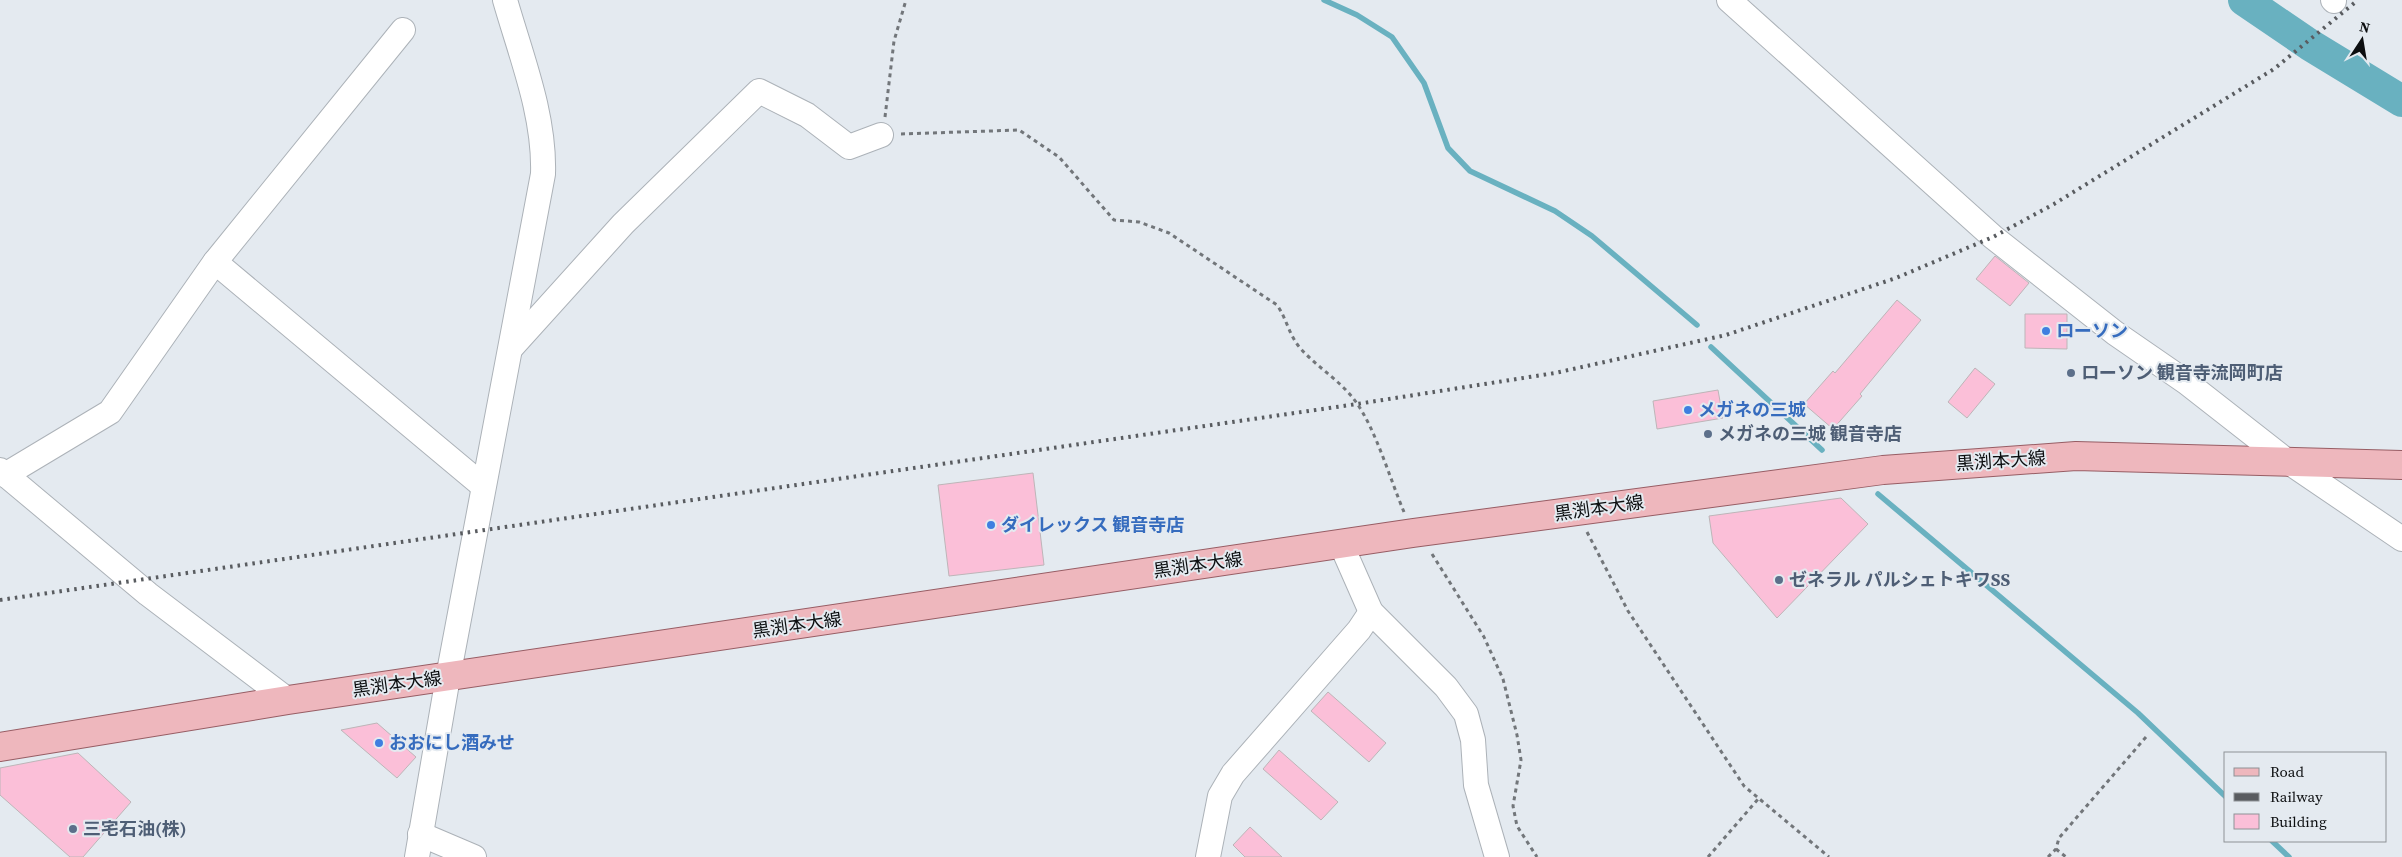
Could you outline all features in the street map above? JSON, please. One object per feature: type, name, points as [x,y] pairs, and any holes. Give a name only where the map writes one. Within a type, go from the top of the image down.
[{"type":"main road","name":"黒渕本大線","points":[[0,747],[448,676],[1342,544],[1420,540],[1818,478],[1954,464],[2076,456],[2402,465]]},
{"type":"street","points":[[474,857],[418,846],[483,486],[543,174],[544,147],[505,0]]},
{"type":"street","points":[[1729,0],[1993,237],[2115,333],[2186,382],[2287,461],[2402,539]]},
{"type":"street","points":[[288,700],[148,594],[2,472],[110,412],[215,262],[403,30]]},
{"type":"street","points":[[511,348],[623,224],[759,91],[807,115],[849,147],[881,135]]},
{"type":"street","points":[[215,262],[483,486]]},
{"type":"street","points":[[1342,544],[1371,612],[1446,687],[1466,714],[1473,740],[1476,784],[1497,857]]},
{"type":"street","points":[[1208,857],[1220,796],[1233,774],[1359,630],[1371,612]]},
{"type":"path","points":[[906,0],[894,41],[888,106],[881,135],[1019,130],[1059,157],[1114,220],[1139,222],[1169,233],[1277,305],[1285,316],[1291,336],[1301,349],[1347,391],[1357,404],[1367,422],[1420,540],[1484,637],[1503,680],[1517,735],[1521,760],[1513,806],[1518,826],[1537,857]]},
{"type":"path","points":[[1584,524],[1628,611],[1744,786],[1829,857]]},
{"type":"path","points":[[2048,857],[2056,848],[2059,838],[2146,736]]},
{"type":"path","points":[[1708,857],[1759,798]]},
{"type":"path","points":[[2056,848],[2066,857]]},
{"type":"building","points":[[1995,256],[2029,283],[2010,306],[1976,279]]},
{"type":"building","points":[[1897,300],[1921,320],[1860,394],[1862,396],[1833,429],[1804,404],[1833,371],[1835,373]]},
{"type":"building","name":"ローソン","points":[[2025,314],[2067,314],[2067,349],[2025,348]]},
{"type":"building","points":[[1975,368],[1995,384],[1967,418],[1948,402]]},
{"type":"building","name":"メガネの三城","points":[[1718,390],[1723,418],[1657,429],[1653,401]]},
{"type":"building","name":"ダイレックス 観音寺店","points":[[1033,473],[1044,565],[949,576],[938,485]]},
{"type":"building","name":"ゼネラル パルシェトキワSS","points":[[1841,498],[1868,524],[1777,618],[1713,543],[1709,516]]},
{"type":"building","points":[[1328,692],[1386,743],[1369,762],[1311,711]]},
{"type":"building","name":"おおにし酒みせ","points":[[377,723],[416,757],[397,778],[341,730]]},
{"type":"building","points":[[1279,750],[1338,802],[1321,820],[1263,769]]},
{"type":"building","name":"三宅石油(株)","points":[[78,753],[131,802],[83,857],[70,857],[0,795],[0,768]]},
{"type":"building","points":[[1250,827],[1282,857],[1245,857],[1233,845]]},
{"type":"waterway","points":[[1324,0],[1357,15],[1392,37],[1424,83],[1448,148],[1470,171],[1555,211],[1592,236],[1697,325]]},
{"type":"waterway","points":[[2244,0],[2310,45],[2402,101]]},
{"type":"waterway","points":[[1711,347],[1822,450]]},
{"type":"waterway","points":[[1878,494],[2138,713],[2224,795]]},
{"type":"waterway","points":[[2273,842],[2289,857]]},
{"type":"railway","points":[[0,600],[1357,404],[1555,373],[1726,335],[1896,278],[1993,237],[2054,204],[2274,69],[2358,0]]},
{"type":"place","name":"ローソン","points":[[2046,331]]},
{"type":"place","name":"ローソン 観音寺流岡町店","points":[[2071,373]]},
{"type":"place","name":"メガネの三城","points":[[1688,410]]},
{"type":"place","name":"メガネの三城 観音寺店","points":[[1708,434]]},
{"type":"place","name":"ダイレックス 観音寺店","points":[[991,525]]},
{"type":"place","name":"ゼネラル パルシェトキワSS","points":[[1779,580]]},
{"type":"place","name":"おおにし酒みせ","points":[[379,743]]},
{"type":"place","name":"三宅石油(株)","points":[[73,829]]}]
